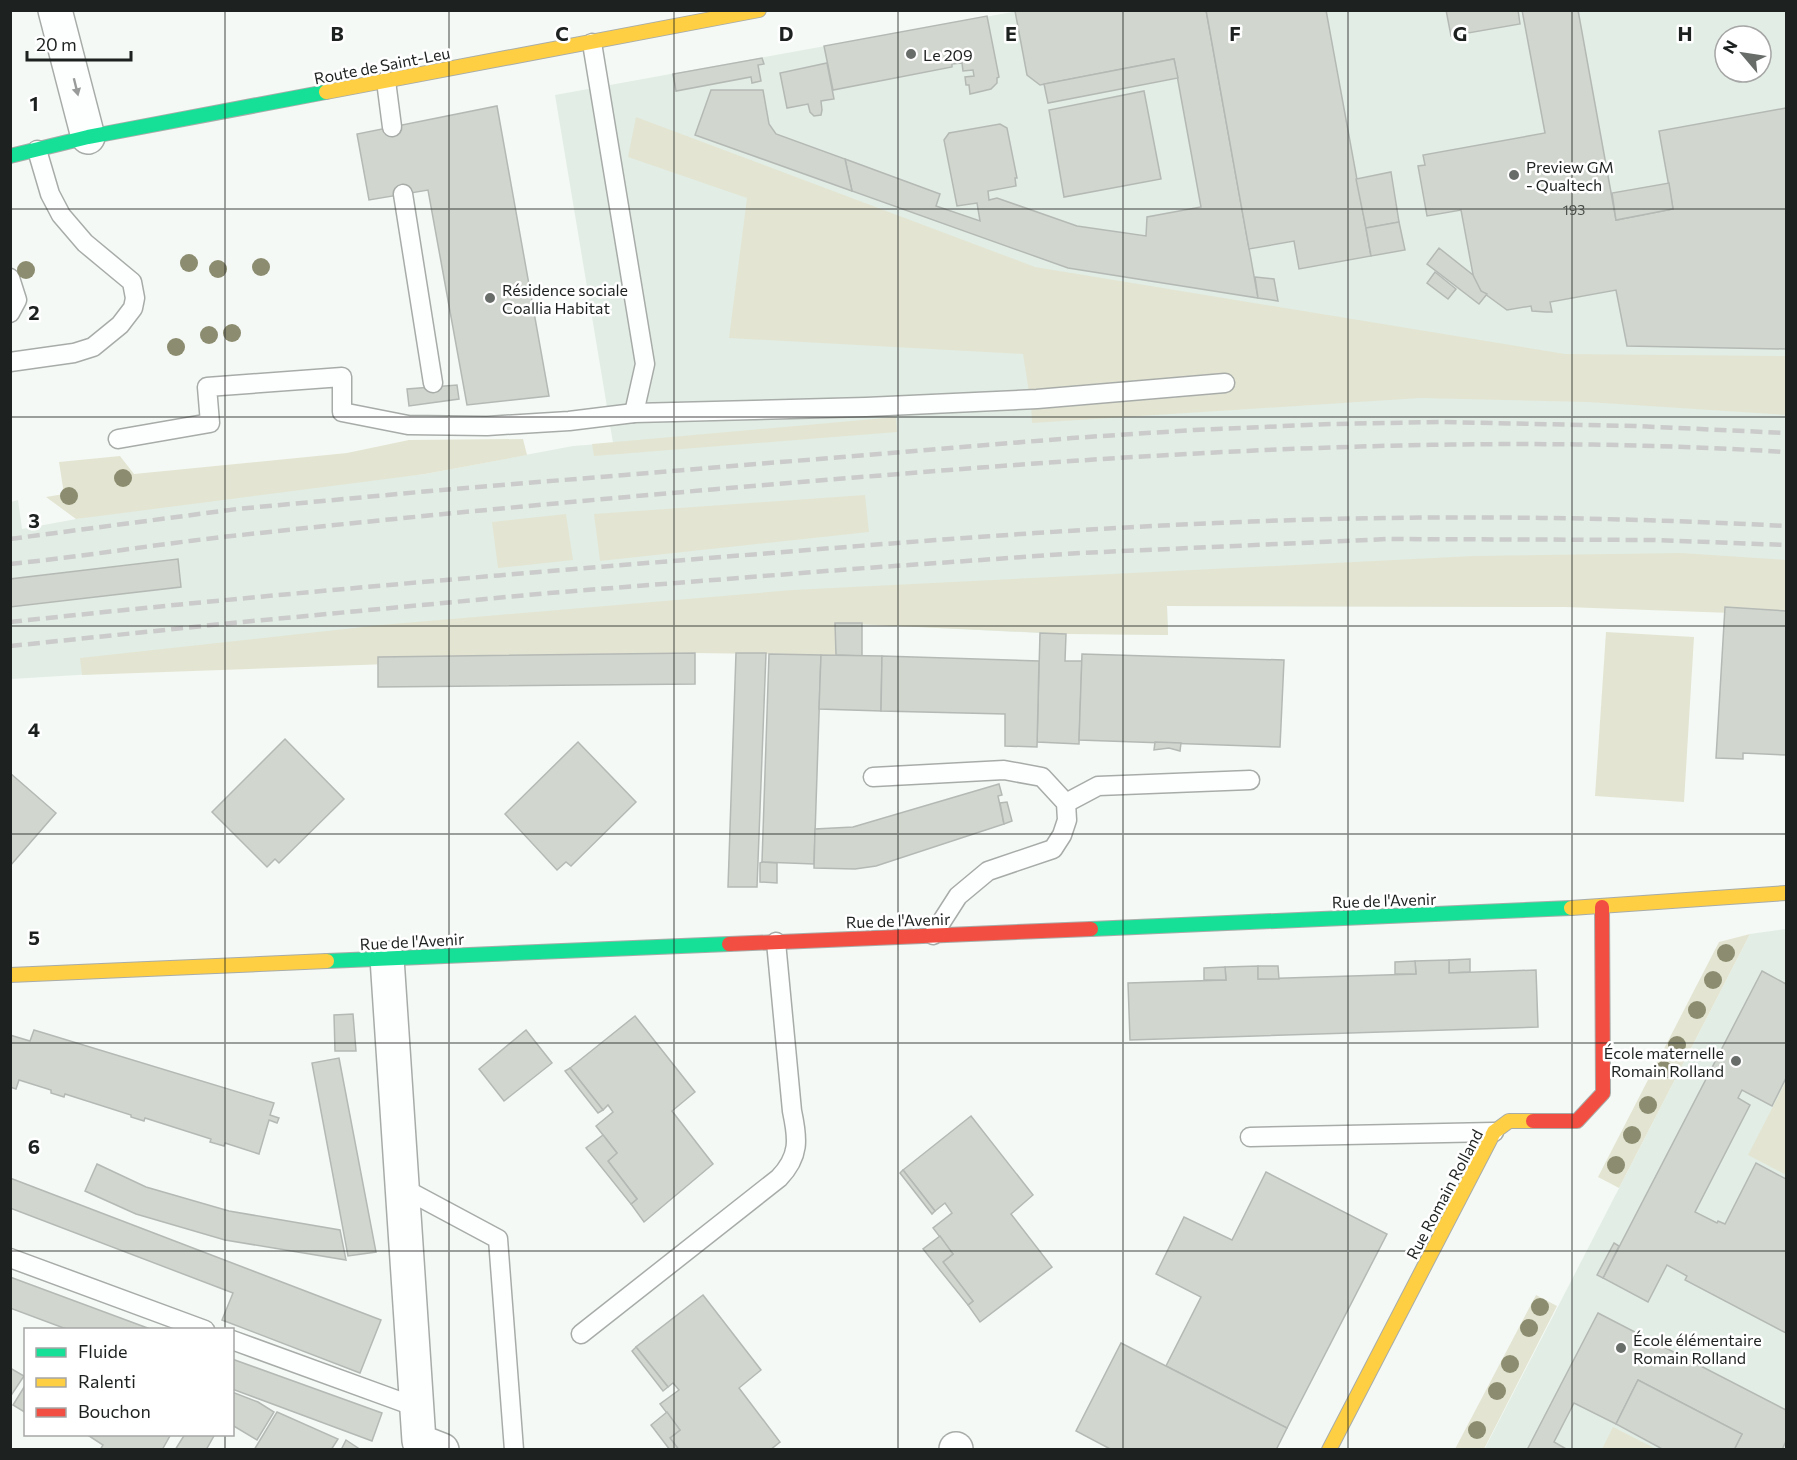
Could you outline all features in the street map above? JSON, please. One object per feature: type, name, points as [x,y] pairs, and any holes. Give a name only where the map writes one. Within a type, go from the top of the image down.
[{"type":"street","points":[[55,10],[88,137]]},
{"type":"street","name":"Route de Saint-Leu","points":[[10,156],[88,137],[759,10]]},
{"type":"street","name":"Rue de l'Avenir","points":[[10,975],[1602,907],[1786,893]]},
{"type":"street","name":"Rue Romain Rolland","points":[[1329,1449],[1494,1132],[1509,1121],[1577,1121],[1603,1093],[1602,907]]},
{"type":"street","points":[[387,958],[416,1407],[426,1447]]},
{"type":"lane","points":[[592,43],[645,364],[634,413]]},
{"type":"lane","points":[[386,81],[392,128]]},
{"type":"lane","points":[[10,362],[74,353],[93,347],[120,325],[133,308],[135,298],[132,282],[85,243],[61,215],[50,194],[37,150]]},
{"type":"lane","points":[[403,194],[433,383]]},
{"type":"lane","points":[[10,278],[17,300],[10,313]]},
{"type":"lane","points":[[118,439],[210,423],[207,387],[342,377],[342,412],[408,425],[499,426],[569,422],[634,413],[1025,399],[1225,383]]},
{"type":"lane","points":[[873,777],[1004,770],[1042,777],[1066,803],[1067,820],[1062,835],[1053,849],[988,872],[958,896],[933,935]]},
{"type":"lane","points":[[1066,803],[1098,786],[1250,780]]},
{"type":"lane","points":[[581,1334],[790,1167],[796,1150],[796,1131],[792,1111],[776,942]]},
{"type":"lane","points":[[1250,1137],[1494,1132]]},
{"type":"lane","points":[[401,1187],[498,1239],[514,1449]]},
{"type":"lane","points":[[10,1258],[202,1328]]},
{"type":"lane","points":[[234,1341],[416,1407]]},
{"type":"shaded area","points":[[1018,11],[1786,11],[1786,611],[1725,607],[1167,606],[1168,635],[1040,633],[836,623],[765,651],[378,657],[11,679],[11,502],[18,500],[22,529],[207,495],[425,474],[573,446],[613,443],[555,95]]},
{"type":"shaded area","name":"École maternelle Romain Rolland","points":[[1786,929],[1786,1449],[1484,1450],[1750,934]]},
{"type":"green space","points":[[636,117],[1035,267],[1565,354],[1786,356],[1786,415],[1587,402],[1420,398],[1032,423],[1023,354],[729,338],[747,198],[628,157]]},
{"type":"green space","points":[[896,417],[897,432],[594,456],[592,444]]},
{"type":"green space","points":[[523,439],[527,455],[425,474],[76,519],[46,497],[64,494],[59,462],[120,456],[134,474],[347,453],[409,440]]},
{"type":"green space","points":[[865,495],[869,532],[600,561],[594,514]]},
{"type":"green space","points":[[566,514],[573,560],[498,568],[492,522]]},
{"type":"green space","points":[[1681,553],[1786,560],[1786,615],[1565,607],[1167,606],[1168,635],[1066,634],[836,623],[836,655],[695,653],[82,675],[80,658],[381,625],[792,590],[1473,556]]},
{"type":"green space","points":[[1606,632],[1694,637],[1684,802],[1595,796]]},
{"type":"green space","points":[[1750,934],[1619,1188],[1598,1177],[1719,942]]},
{"type":"green space","points":[[1786,1081],[1786,1175],[1748,1155]]},
{"type":"green space","points":[[1536,1295],[1557,1306],[1484,1449],[1455,1449]]},
{"type":"green space","points":[[1613,1427],[1656,1449],[1602,1449]]},
{"type":"building","points":[[1206,10],[1258,298],[1068,268],[852,191],[845,159],[940,194],[936,206],[980,221],[977,203],[957,206],[944,140],[949,133],[1000,124],[1007,128],[1017,178],[1015,178],[1016,186],[988,191],[989,200],[997,198],[1077,226],[1146,236],[1147,217],[1201,207],[1174,59],[1040,85],[1027,75],[1015,11]]},
{"type":"building","points":[[1206,10],[1326,10],[1371,256],[1299,269],[1294,241],[1249,249]]},
{"type":"building","points":[[1446,10],[1518,10],[1520,24],[1451,36]]},
{"type":"building","name":"Preview GM - Qualtech","points":[[1522,10],[1578,10],[1616,220],[1673,209],[1659,131],[1786,108],[1786,349],[1627,346],[1616,290],[1550,302],[1552,312],[1532,311],[1531,306],[1507,310],[1481,291],[1474,280],[1461,210],[1427,216],[1418,166],[1425,165],[1423,155],[1545,133]]},
{"type":"building","points":[[987,16],[999,77],[991,89],[970,94],[965,77],[974,76],[973,70],[963,71],[962,63],[952,64],[952,67],[833,90],[824,46]]},
{"type":"building","points":[[762,58],[764,64],[758,65],[761,81],[752,83],[751,77],[676,91],[673,74]]},
{"type":"building","points":[[1174,59],[1178,78],[1048,103],[1044,84]]},
{"type":"building","points":[[827,63],[834,99],[821,101],[821,115],[814,116],[808,104],[787,108],[780,73]]},
{"type":"building","points":[[711,90],[763,90],[769,124],[776,134],[845,159],[852,191],[695,135]]},
{"type":"building","points":[[1144,91],[1161,179],[1064,197],[1049,110]]},
{"type":"building","name":"Résidence sociale Coallia Habitat","points":[[497,106],[549,396],[467,405],[428,190],[369,200],[357,134]]},
{"type":"building","points":[[1391,172],[1399,222],[1366,228],[1356,179]]},
{"type":"building","points":[[1669,183],[1673,209],[1616,220],[1612,193]]},
{"type":"building","points":[[1399,222],[1405,250],[1371,256],[1366,228]]},
{"type":"building","points":[[1439,248],[1473,275],[1481,291],[1487,294],[1479,304],[1427,264]]},
{"type":"building","points":[[1435,272],[1456,289],[1448,299],[1427,283]]},
{"type":"building","points":[[1255,277],[1274,279],[1278,301],[1258,298]]},
{"type":"building","points":[[457,385],[459,399],[409,406],[407,389]]},
{"type":"building","points":[[178,559],[181,587],[10,607],[10,579]]},
{"type":"building","points":[[1725,607],[1786,611],[1786,755],[1743,753],[1743,759],[1716,758]]},
{"type":"building","points":[[835,623],[862,623],[862,656],[836,655]]},
{"type":"building","points":[[1040,633],[1066,634],[1065,661],[1082,661],[1079,744],[1037,742]]},
{"type":"building","points":[[695,653],[695,684],[378,687],[378,657]]},
{"type":"building","points":[[736,653],[766,653],[757,887],[728,887]]},
{"type":"building","points":[[769,654],[821,655],[814,864],[762,862]]},
{"type":"building","points":[[1082,654],[1284,660],[1280,747],[1079,740]]},
{"type":"building","points":[[821,655],[882,656],[881,711],[819,709]]},
{"type":"building","points":[[882,656],[1039,661],[1037,747],[1005,746],[1005,714],[881,711]]},
{"type":"building","points":[[285,739],[344,799],[279,863],[275,859],[267,867],[212,812]]},
{"type":"building","points":[[578,742],[636,802],[571,866],[566,862],[557,870],[505,814]]},
{"type":"building","points":[[1155,742],[1181,743],[1180,751],[1169,748],[1154,750]]},
{"type":"building","points":[[10,773],[56,813],[10,866]]},
{"type":"building","points":[[999,784],[1002,795],[998,796],[1004,824],[876,866],[855,869],[814,868],[815,829],[853,827]]},
{"type":"building","points":[[1007,802],[1012,821],[1004,824],[1000,803]]},
{"type":"building","points":[[760,863],[777,863],[777,883],[760,882]]},
{"type":"building","points":[[1470,959],[1470,972],[1449,973],[1449,960]]},
{"type":"building","points":[[1449,960],[1449,973],[1536,970],[1538,1027],[1130,1040],[1128,983],[1226,980],[1225,967],[1258,966],[1258,979],[1416,974],[1415,961]]},
{"type":"building","points":[[1415,961],[1416,974],[1395,974],[1395,962]]},
{"type":"building","points":[[1258,966],[1278,966],[1279,979],[1258,979]]},
{"type":"building","points":[[1225,967],[1226,980],[1204,980],[1204,968]]},
{"type":"building","points":[[1762,971],[1786,984],[1786,1078],[1772,1106],[1742,1090],[1738,1098],[1750,1105],[1695,1212],[1717,1223],[1718,1221],[1725,1224],[1756,1163],[1786,1179],[1786,1333],[1685,1280],[1687,1276],[1667,1265],[1648,1302],[1603,1278]]},
{"type":"building","points":[[353,1014],[356,1051],[335,1051],[334,1015]]},
{"type":"building","points":[[635,1016],[695,1092],[672,1111],[713,1164],[644,1222],[631,1204],[637,1199],[608,1161],[617,1153],[596,1126],[613,1112],[608,1105],[603,1110],[570,1068]]},
{"type":"building","points":[[34,1030],[274,1103],[270,1115],[279,1118],[277,1123],[269,1120],[259,1154],[225,1143],[224,1146],[210,1142],[211,1139],[145,1118],[144,1121],[131,1117],[131,1115],[65,1094],[64,1097],[51,1093],[51,1090],[19,1080],[16,1089],[10,1087],[10,1035],[30,1041]]},
{"type":"building","points":[[526,1030],[552,1063],[504,1101],[479,1069]]},
{"type":"building","points":[[339,1058],[376,1252],[348,1256],[312,1063]]},
{"type":"building","points":[[570,1068],[603,1110],[598,1113],[565,1071]]},
{"type":"building","points":[[971,1116],[1033,1195],[1011,1214],[1052,1267],[980,1322],[968,1305],[973,1301],[943,1262],[953,1254],[933,1228],[952,1213],[945,1203],[935,1211],[903,1170]]},
{"type":"building","points":[[603,1135],[617,1153],[608,1161],[637,1199],[631,1204],[586,1148]]},
{"type":"building","points":[[97,1164],[146,1187],[229,1211],[340,1230],[346,1260],[225,1240],[136,1214],[85,1191]]},
{"type":"building","points":[[903,1170],[935,1211],[932,1214],[900,1173]]},
{"type":"building","points":[[1266,1172],[1387,1234],[1287,1428],[1166,1366],[1201,1297],[1156,1274],[1184,1217],[1232,1240]]},
{"type":"building","points":[[10,1178],[381,1320],[360,1373],[222,1320],[233,1293],[10,1208]]},
{"type":"building","points":[[940,1236],[953,1254],[943,1262],[973,1301],[968,1305],[923,1249]]},
{"type":"building","points":[[1614,1243],[1619,1246],[1603,1278],[1597,1275]]},
{"type":"building","points":[[10,1277],[148,1328],[64,1328],[10,1308]]},
{"type":"building","points":[[703,1295],[761,1370],[739,1388],[780,1442],[770,1450],[679,1450],[670,1438],[680,1430],[660,1404],[679,1390],[673,1383],[668,1387],[636,1347]]},
{"type":"building","points":[[1598,1313],[1786,1410],[1786,1441],[1782,1450],[1734,1450],[1742,1434],[1638,1380],[1616,1424],[1574,1403],[1554,1442],[1568,1450],[1527,1450]]},
{"type":"building","points":[[1121,1343],[1287,1428],[1276,1450],[1112,1450],[1076,1431]]},
{"type":"building","points":[[636,1347],[668,1387],[663,1391],[632,1351]]},
{"type":"building","points":[[234,1360],[382,1413],[372,1441],[234,1390]]},
{"type":"building","points":[[10,1368],[24,1376],[10,1397]]},
{"type":"building","points":[[1638,1380],[1742,1434],[1734,1450],[1664,1450],[1616,1424]]},
{"type":"building","points":[[24,1387],[24,1412],[13,1405]]},
{"type":"building","points":[[234,1393],[258,1402],[274,1412],[257,1440],[234,1426]]},
{"type":"building","points":[[277,1412],[338,1439],[331,1450],[254,1450]]},
{"type":"building","points":[[667,1412],[680,1430],[670,1438],[679,1450],[670,1450],[651,1425]]},
{"type":"building","points":[[89,1436],[170,1436],[162,1450],[100,1450],[103,1445]]},
{"type":"building","points":[[184,1436],[214,1436],[206,1450],[175,1450]]},
{"type":"building","points":[[346,1440],[361,1450],[341,1450]]},
{"type":"railway","points":[[10,539],[237,509],[430,491],[1194,430],[1439,422],[1635,426],[1786,433]]},
{"type":"railway","points":[[10,564],[212,538],[478,511],[795,482],[1102,459],[1216,452],[1444,445],[1558,444],[1786,452]]},
{"type":"railway","points":[[10,622],[572,569],[1149,526],[1227,522],[1485,517],[1786,526]]},
{"type":"railway","points":[[10,646],[549,593],[1080,553],[1388,539],[1655,540],[1786,545]]},
{"type":"traffic: fast","points":[[10,156],[88,137],[326,92]]},
{"type":"traffic: fast","points":[[1091,929],[1571,908]]},
{"type":"traffic: fast","points":[[327,961],[729,944]]},
{"type":"traffic: slow","points":[[326,92],[759,10]]},
{"type":"traffic: slow","points":[[1571,908],[1786,893]]},
{"type":"traffic: slow","points":[[10,975],[327,961]]},
{"type":"traffic: slow","points":[[1329,1450],[1494,1132],[1509,1121],[1533,1121]]},
{"type":"traffic: jam","points":[[1533,1121],[1577,1121],[1603,1093],[1602,907]]},
{"type":"traffic: jam","points":[[729,944],[1091,929]]},
{"type":"place","name":"Le 209","points":[[911,54]]},
{"type":"place","name":"Preview GM - Qualtech","points":[[1514,175]]},
{"type":"place","name":"Résidence sociale Coallia Habitat","points":[[490,298]]},
{"type":"place","name":"École maternelle Romain Rolland","points":[[1736,1061]]},
{"type":"place","name":"École élémentaire Romain Rolland","points":[[1621,1348]]}]
